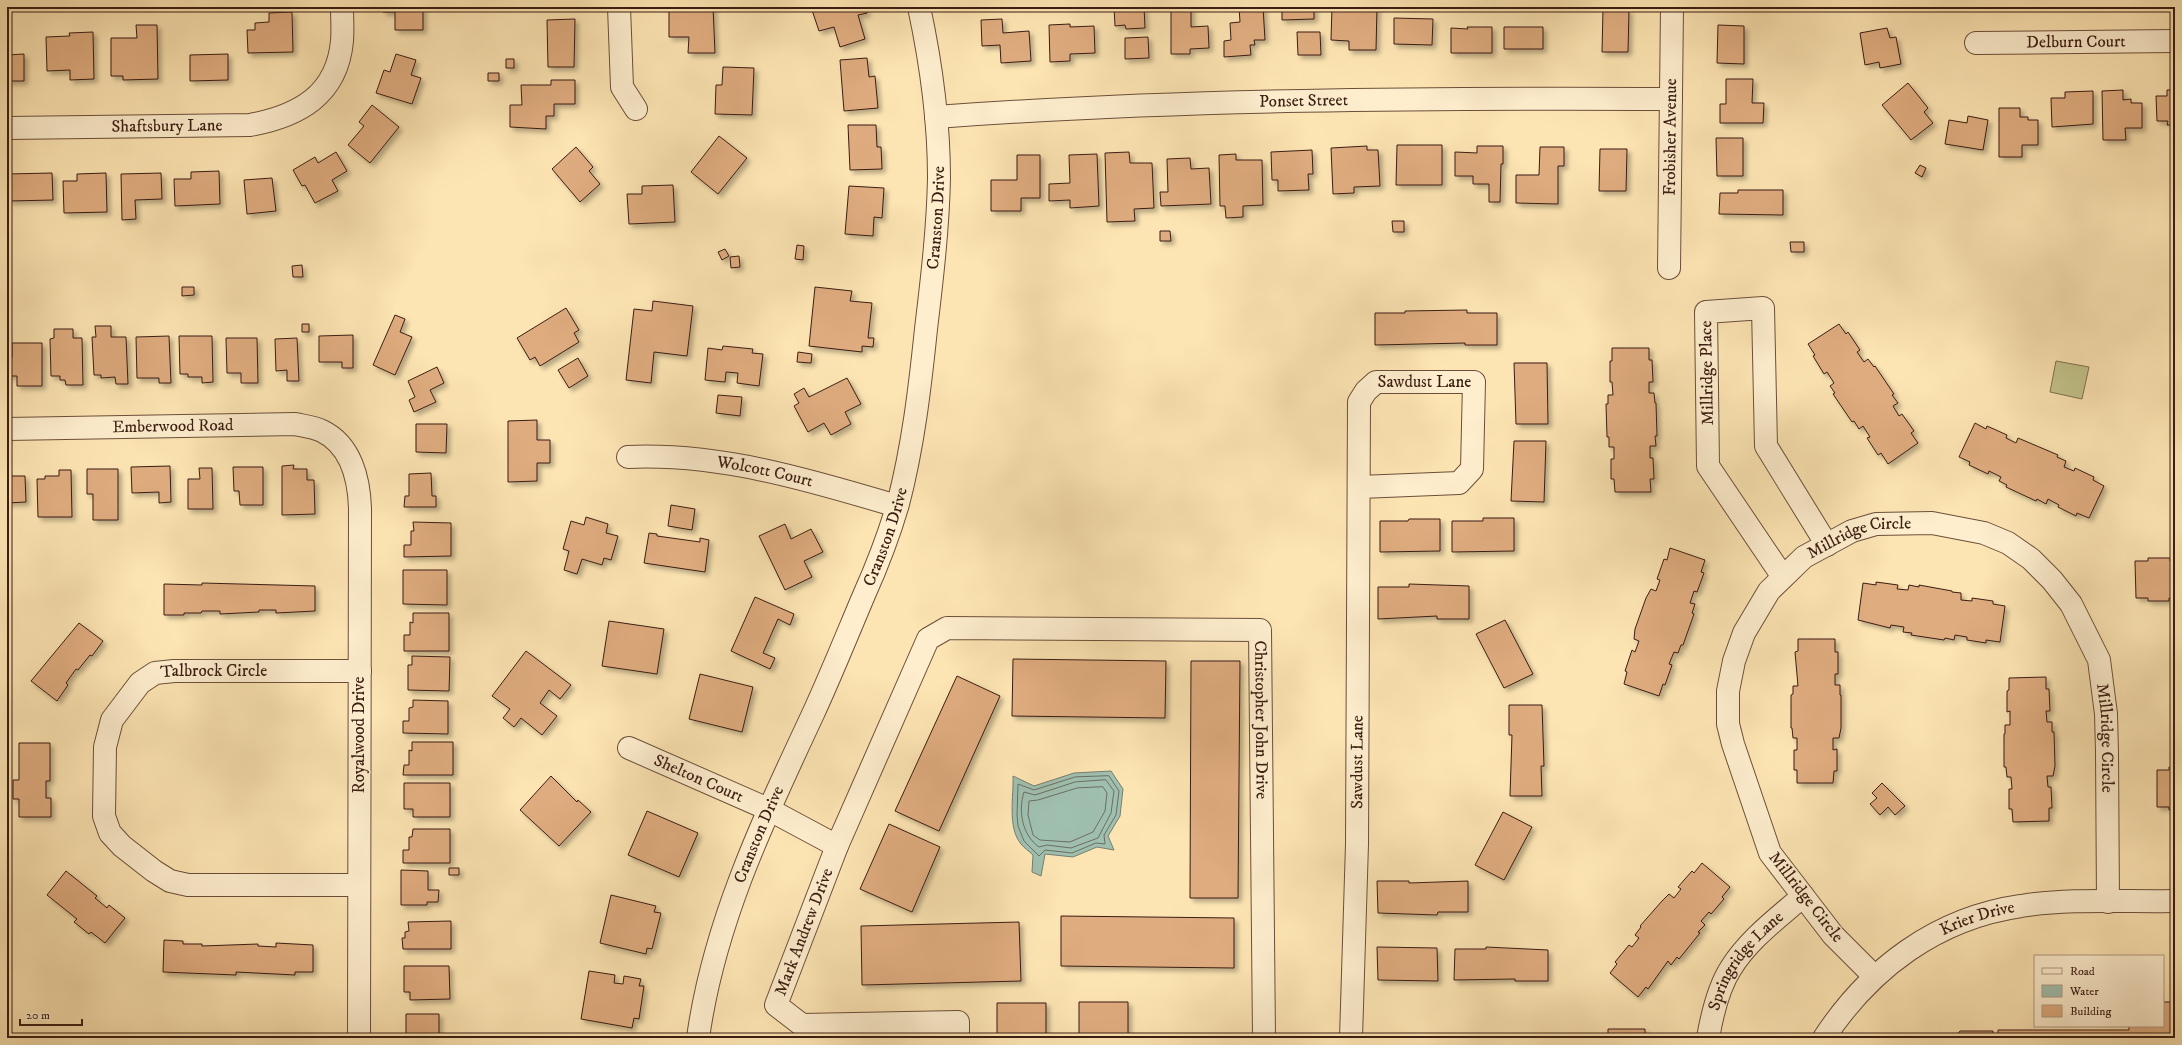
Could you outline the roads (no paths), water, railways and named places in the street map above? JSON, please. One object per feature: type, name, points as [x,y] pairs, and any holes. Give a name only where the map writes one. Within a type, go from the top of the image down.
[{"type":"street","name":"Shaftsbury Lane","points":[[7,128],[250,125],[287,116],[304,107],[319,95],[328,82],[340,56],[342,41],[342,7]]},
{"type":"street","points":[[619,7],[622,87],[636,110]]},
{"type":"street","name":"Cranston Drive","points":[[698,1038],[705,993],[721,930],[768,809],[814,711],[865,593],[898,506],[914,429],[930,299],[938,212],[938,152],[932,73],[919,7]]},
{"type":"street","name":"Frobisher Avenue","points":[[1669,268],[1672,7]]},
{"type":"street","name":"Delburn Court","points":[[1976,43],[2175,42]]},
{"type":"street","name":"Ponset Street","points":[[936,117],[1062,108],[1470,99],[1670,99]]},
{"type":"street","name":"Millridge Place","points":[[1783,576],[1708,466],[1706,312],[1763,308],[1766,446],[1826,545]]},
{"type":"street","name":"Sawdust Lane","points":[[1351,1038],[1356,873],[1360,486],[1359,402],[1366,391],[1376,382],[1474,382],[1472,469],[1459,483],[1360,486]]},
{"type":"street","name":"Emberwood Road","points":[[7,429],[281,424],[309,427],[322,431],[334,440]]},
{"type":"street","name":"Royalwood Drive","points":[[334,440],[347,454],[359,489],[359,1038]]},
{"type":"street","name":"Wolcott Court","points":[[628,457],[657,455],[756,467],[898,506]]},
{"type":"street","name":"Millridge Circle","points":[[1874,976],[1833,935],[1770,853],[1728,724],[1728,691],[1734,661],[1744,633],[1769,591],[1804,557],[1852,531],[1876,524],[1932,523],[1958,526],[1984,533],[2008,543],[2031,558],[2052,580],[2071,604],[2099,660],[2106,714],[2108,902]]},
{"type":"street","name":"Christopher John Drive","points":[[936,633],[947,628],[1260,630],[1264,1038]]},
{"type":"street","name":"Mark Andrew Drive","points":[[936,633],[928,639],[837,846],[776,1005],[802,1025],[958,1022],[958,1038]]},
{"type":"street","name":"Talbrock Circle","points":[[359,885],[188,885],[170,881],[154,872],[122,846],[110,833],[104,816],[105,747],[112,720],[140,683],[155,673],[174,671],[360,671]]},
{"type":"street","name":"Shelton Court","points":[[629,748],[768,809]]},
{"type":"street","name":"Mark Andrew Drive","points":[[768,809],[837,846]]},
{"type":"street","name":"Springridge Lane","points":[[1708,1038],[1713,1010],[1730,968],[1760,933],[1802,896]]},
{"type":"street","name":"Krier Drive","points":[[1824,1038],[1847,1006],[1874,976],[1895,959],[1930,936],[1977,917],[2026,905],[2175,901]]},
{"type":"water","points":[[1111,771],[1123,789],[1120,816],[1108,836],[1114,850],[1097,847],[1073,857],[1045,854],[1041,876],[1032,872],[1033,855],[1021,844],[1014,829],[1012,811],[1013,776],[1034,786],[1074,773]]}]
